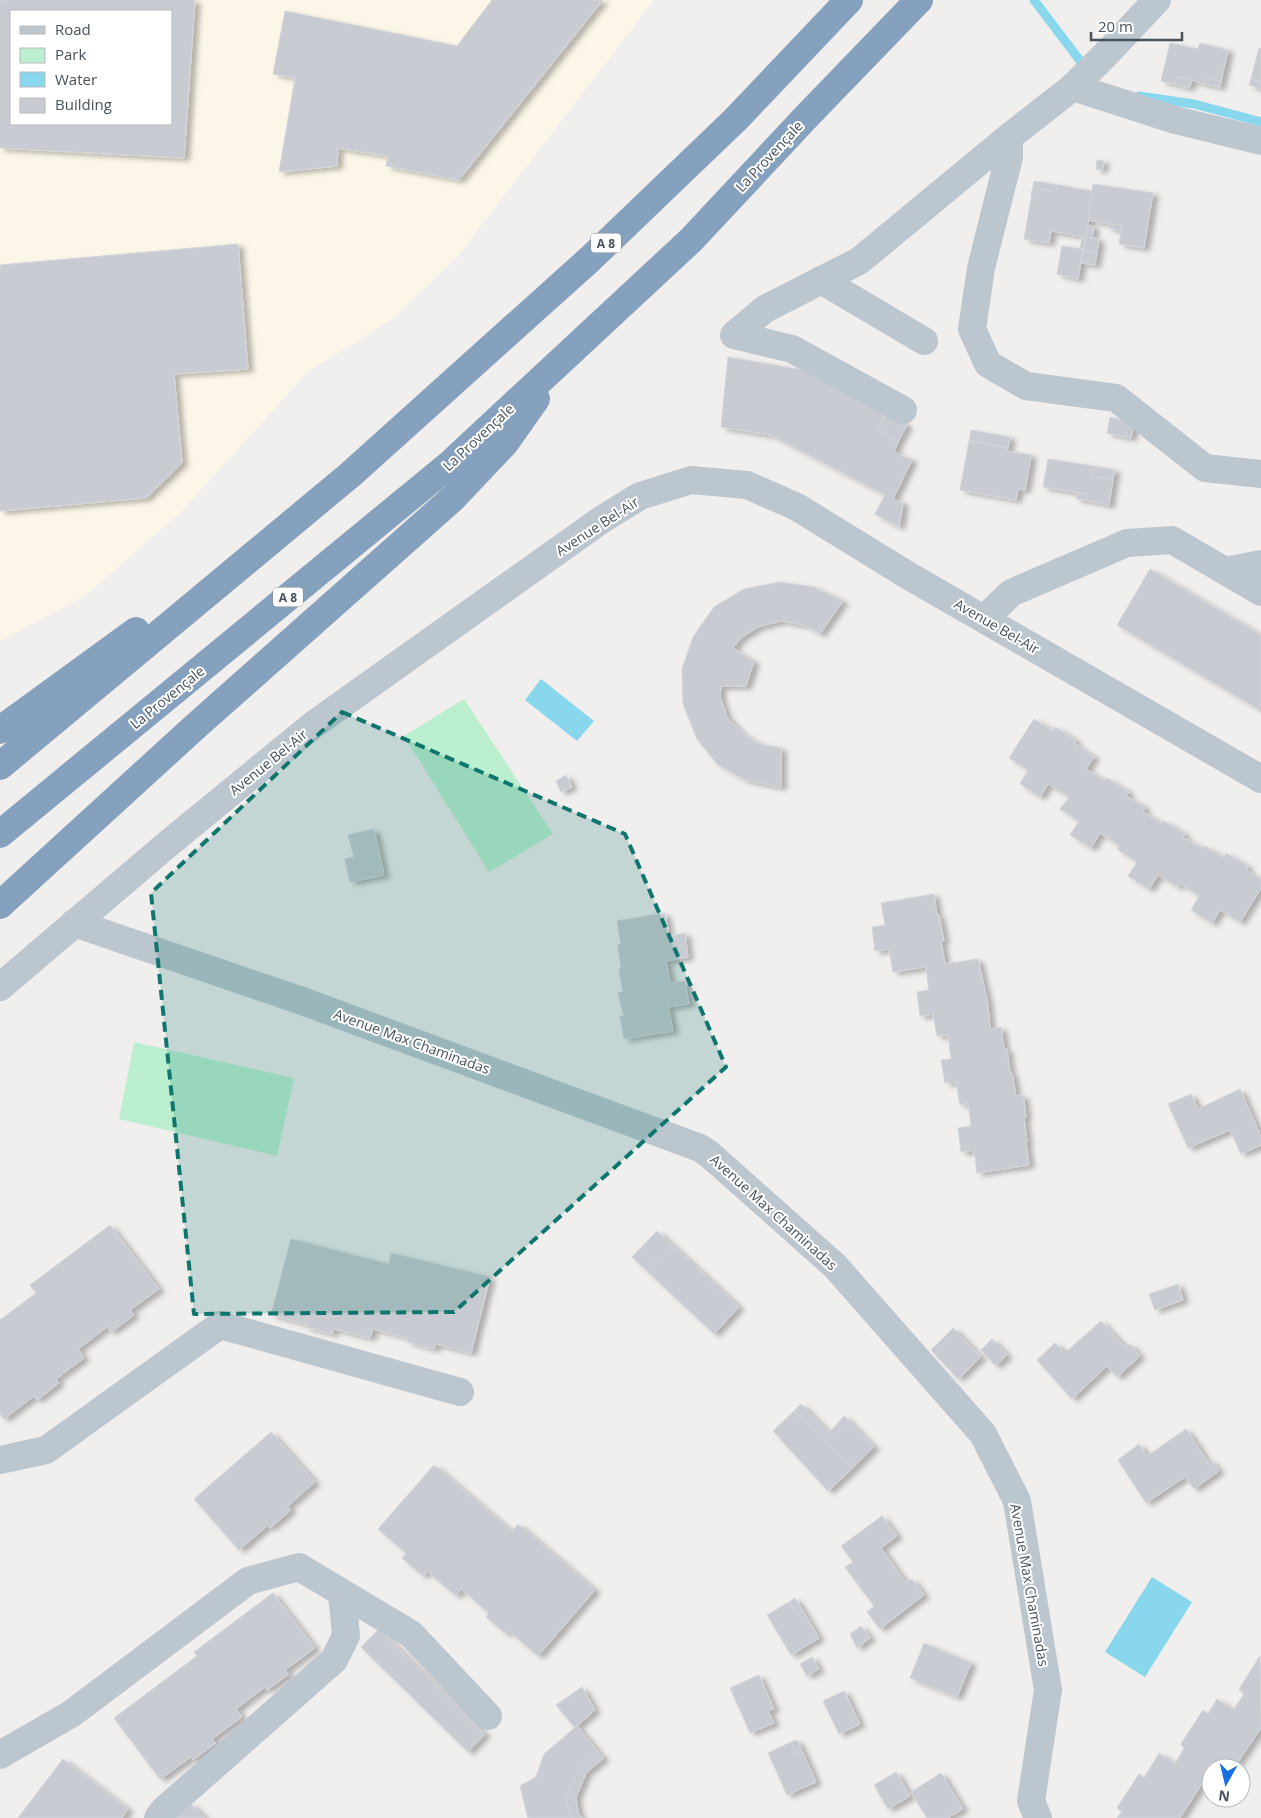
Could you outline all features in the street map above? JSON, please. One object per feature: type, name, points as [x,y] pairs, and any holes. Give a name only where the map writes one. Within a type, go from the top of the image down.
[{"type":"highway","name":"A 8","points":[[0,766],[351,474],[597,252],[736,119],[849,0]]},
{"type":"highway","name":"La Provençale","points":[[0,834],[450,464],[691,240],[799,124],[919,0]]},
{"type":"highway","points":[[0,905],[197,725],[453,498],[505,443],[569,353]]},
{"type":"highway","points":[[0,730],[351,474]]},
{"type":"street","points":[[902,410],[792,349],[734,335],[765,309],[859,261],[1009,137],[1073,87],[1157,0]]},
{"type":"street","points":[[1073,87],[1174,120],[1261,141]]},
{"type":"street","points":[[1009,137],[1009,157],[982,268],[972,329],[988,364],[1026,386],[1116,398],[1205,468],[1261,474]]},
{"type":"street","points":[[821,280],[924,341]]},
{"type":"street","name":"Avenue Bel-Air","points":[[0,987],[74,923],[314,725],[601,520],[640,496],[690,480],[747,485],[797,507],[909,576],[1261,779]]},
{"type":"street","points":[[984,619],[1011,593],[1126,544],[1172,540],[1261,592]]},
{"type":"street","points":[[1225,571],[1261,564]]},
{"type":"street","name":"Avenue Max Chaminadas","points":[[74,923],[302,1001],[700,1148],[835,1266],[983,1434],[1017,1501],[1048,1690],[1031,1801],[1038,1818]]},
{"type":"street","points":[[0,1460],[46,1450],[220,1325],[460,1392]]},
{"type":"street","points":[[0,1755],[71,1714],[248,1581],[299,1567],[411,1634],[488,1716]]},
{"type":"street","points":[[158,1818],[164,1810],[334,1660],[346,1636],[342,1593]]},
{"type":"highlighted area","points":[[342,712],[625,834],[726,1067],[454,1312],[194,1314],[151,893]]},
{"type":"shaded area","points":[[0,0],[654,0],[458,256],[394,318],[308,372],[181,512],[85,596],[0,641]]},
{"type":"green space","points":[[464,699],[553,834],[489,872],[404,736]]},
{"type":"green space","points":[[134,1042],[294,1078],[277,1156],[119,1119]]},
{"type":"water","points":[[541,679],[594,721],[577,741],[525,700]]},
{"type":"water","points":[[1152,1577],[1192,1602],[1145,1677],[1105,1652]]},
{"type":"building","points":[[0,0],[195,0],[184,158],[0,148]]},
{"type":"building","points":[[492,0],[603,0],[459,180],[386,166],[388,156],[338,148],[337,166],[279,172],[295,78],[273,74],[285,11],[457,46]]},
{"type":"building","points":[[1170,43],[1198,49],[1200,43],[1228,50],[1221,81],[1207,78],[1205,84],[1177,76],[1175,84],[1161,81]]},
{"type":"building","points":[[1259,48],[1261,49],[1261,82],[1251,79]]},
{"type":"building","points":[[1177,76],[1192,80],[1189,88],[1175,84]]},
{"type":"building","points":[[1207,78],[1221,81],[1220,87],[1205,84]]},
{"type":"building","points":[[1251,79],[1261,82],[1261,89],[1249,85]]},
{"type":"building","points":[[1097,160],[1104,161],[1102,170],[1096,169]]},
{"type":"building","points":[[1034,181],[1058,185],[1056,192],[1033,188],[1031,196]]},
{"type":"building","points":[[1093,184],[1153,193],[1144,248],[1119,244],[1122,225],[1114,224],[1113,229],[1109,228],[1109,224],[1088,220]]},
{"type":"building","points":[[1058,185],[1092,191],[1086,237],[1051,231],[1049,243],[1024,239],[1033,188],[1056,192]]},
{"type":"building","points":[[1114,224],[1122,225],[1121,230],[1113,229]]},
{"type":"building","points":[[1087,225],[1094,227],[1092,238],[1086,237]]},
{"type":"building","points":[[1082,237],[1086,237],[1083,249],[1080,249]]},
{"type":"building","points":[[1086,237],[1099,239],[1097,253],[1083,251]]},
{"type":"building","points":[[238,244],[248,369],[174,374],[182,463],[146,498],[0,511],[0,265]]},
{"type":"building","points":[[1062,246],[1083,249],[1078,279],[1057,274]]},
{"type":"building","points":[[1083,251],[1097,253],[1095,265],[1081,263]]},
{"type":"building","points":[[728,357],[814,372],[887,413],[877,430],[898,442],[894,452],[912,460],[893,499],[903,503],[899,527],[875,514],[885,495],[771,435],[721,427]]},
{"type":"building","points":[[887,413],[907,425],[898,442],[877,430]]},
{"type":"building","points":[[1110,417],[1134,423],[1131,438],[1107,433]]},
{"type":"building","points":[[971,430],[1010,437],[1008,448],[969,441]]},
{"type":"building","points":[[969,441],[1008,448],[1007,451],[1031,455],[1025,490],[1018,489],[1016,500],[960,490]]},
{"type":"building","points":[[1048,459],[1093,466],[1091,476],[1113,479],[1109,505],[1086,500],[1087,494],[1043,487]]},
{"type":"building","points":[[1093,466],[1115,470],[1113,479],[1091,476]]},
{"type":"building","points":[[1077,493],[1087,494],[1086,500],[1076,499]]},
{"type":"building","points":[[1150,569],[1261,635],[1261,703],[1258,709],[1117,625]]},
{"type":"building","points":[[779,582],[814,587],[843,601],[820,634],[804,625],[781,621],[758,627],[741,638],[733,648],[754,662],[746,686],[721,686],[720,697],[727,717],[743,734],[760,744],[781,748],[781,787],[745,780],[717,764],[697,739],[683,704],[682,669],[693,637],[714,607],[744,589]]},
{"type":"building","points":[[1034,719],[1053,731],[1055,727],[1076,740],[1074,743],[1094,757],[1086,769],[1105,781],[1107,778],[1129,792],[1126,796],[1145,807],[1143,812],[1162,824],[1164,821],[1185,834],[1183,837],[1203,849],[1205,846],[1224,858],[1226,853],[1248,867],[1246,870],[1261,879],[1261,888],[1240,922],[1220,910],[1212,923],[1191,910],[1199,896],[1180,883],[1178,887],[1158,875],[1149,889],[1128,876],[1137,862],[1117,849],[1120,846],[1100,833],[1091,848],[1070,835],[1079,821],[1060,809],[1069,797],[1048,784],[1040,797],[1020,784],[1028,770],[1009,758]]},
{"type":"building","points":[[566,775],[572,787],[561,792],[556,781]]},
{"type":"building","points":[[374,829],[384,875],[350,882],[345,859],[354,857],[348,835]]},
{"type":"building","points":[[934,894],[937,916],[939,915],[944,941],[941,941],[945,964],[978,959],[988,1005],[990,1029],[1001,1027],[1004,1049],[1007,1049],[1010,1073],[1012,1073],[1016,1096],[1023,1095],[1029,1165],[977,1173],[974,1150],[961,1152],[958,1128],[971,1126],[968,1103],[960,1105],[956,1082],[945,1083],[941,1060],[951,1059],[948,1035],[937,1036],[933,1014],[920,1016],[917,992],[929,990],[926,967],[893,972],[889,949],[875,951],[872,927],[885,925],[881,903]]},
{"type":"building","points":[[665,913],[669,936],[685,933],[688,957],[666,961],[670,983],[685,981],[689,1004],[668,1007],[673,1031],[624,1039],[620,1016],[624,1016],[618,993],[623,992],[619,970],[621,968],[618,945],[621,944],[617,921]]},
{"type":"building","points":[[1240,1089],[1261,1137],[1261,1145],[1241,1154],[1230,1130],[1188,1148],[1168,1104],[1191,1094],[1198,1109]]},
{"type":"building","points":[[110,1225],[159,1289],[130,1310],[134,1315],[111,1332],[107,1327],[78,1349],[84,1358],[56,1379],[59,1383],[37,1400],[34,1396],[4,1419],[0,1414],[0,1320],[36,1293],[30,1285]]},
{"type":"building","points":[[657,1231],[671,1244],[647,1271],[632,1257]]},
{"type":"building","points":[[291,1239],[389,1264],[391,1253],[490,1277],[471,1353],[436,1344],[434,1349],[407,1342],[408,1338],[373,1329],[370,1338],[334,1329],[332,1334],[306,1327],[307,1324],[271,1315]]},
{"type":"building","points":[[671,1244],[739,1307],[714,1334],[647,1271]]},
{"type":"building","points":[[1178,1284],[1183,1300],[1155,1310],[1149,1294]]},
{"type":"building","points":[[1101,1321],[1125,1347],[1130,1344],[1140,1356],[1117,1377],[1107,1366],[1072,1399],[1037,1360],[1055,1343],[1065,1353]]},
{"type":"building","points":[[953,1328],[981,1357],[958,1379],[931,1350]]},
{"type":"building","points":[[992,1339],[1007,1355],[996,1366],[981,1350]]},
{"type":"building","points":[[801,1404],[833,1437],[841,1429],[836,1425],[844,1416],[874,1447],[853,1468],[794,1411]]},
{"type":"building","points":[[794,1411],[853,1468],[828,1491],[773,1431]]},
{"type":"building","points":[[836,1425],[841,1429],[833,1437],[829,1433]]},
{"type":"building","points":[[1186,1429],[1208,1462],[1211,1460],[1219,1471],[1194,1489],[1185,1477],[1146,1503],[1118,1460],[1139,1444],[1147,1456]]},
{"type":"building","points":[[271,1432],[315,1482],[287,1507],[291,1510],[270,1528],[268,1525],[239,1550],[194,1499]]},
{"type":"building","points":[[434,1465],[512,1532],[518,1524],[595,1590],[538,1656],[509,1631],[506,1634],[486,1617],[489,1613],[461,1589],[456,1596],[427,1571],[423,1576],[402,1558],[406,1553],[378,1529]]},
{"type":"building","points":[[882,1516],[897,1536],[881,1548],[906,1583],[912,1579],[924,1595],[880,1629],[867,1612],[874,1606],[845,1567],[853,1562],[841,1546]]},
{"type":"building","points":[[273,1593],[315,1648],[285,1670],[289,1674],[267,1690],[265,1687],[236,1709],[242,1717],[212,1739],[216,1743],[193,1760],[191,1757],[160,1779],[114,1718],[197,1656],[194,1652]]},
{"type":"building","points":[[795,1598],[803,1611],[797,1615],[789,1602]]},
{"type":"building","points":[[789,1602],[797,1615],[803,1611],[819,1638],[791,1655],[767,1615]]},
{"type":"building","points":[[861,1626],[870,1638],[857,1648],[850,1634]]},
{"type":"building","points":[[379,1629],[485,1734],[468,1752],[361,1647]]},
{"type":"building","points":[[924,1643],[971,1663],[957,1697],[910,1678]]},
{"type":"building","points":[[1260,1656],[1261,1728],[1241,1758],[1201,1758],[1201,1785],[1180,1818],[1117,1818],[1122,1811],[1117,1808],[1139,1774],[1144,1778],[1159,1753],[1175,1764],[1184,1748],[1181,1744],[1203,1710],[1208,1714],[1217,1699],[1233,1710],[1244,1694],[1239,1689]]},
{"type":"building","points":[[812,1657],[819,1669],[807,1676],[800,1664]]},
{"type":"building","points":[[759,1675],[774,1709],[768,1711],[774,1723],[750,1733],[730,1688]]},
{"type":"building","points":[[582,1687],[595,1710],[575,1728],[556,1705]]},
{"type":"building","points":[[844,1691],[860,1724],[839,1734],[823,1701]]},
{"type":"building","points":[[577,1726],[598,1752],[577,1772],[566,1798],[574,1818],[528,1818],[520,1786],[536,1777],[544,1754]]},
{"type":"building","points":[[797,1740],[803,1753],[797,1755],[791,1742]]},
{"type":"building","points":[[791,1742],[797,1755],[803,1753],[816,1782],[787,1795],[768,1753]]},
{"type":"building","points":[[598,1752],[604,1758],[586,1773],[576,1797],[578,1813],[583,1818],[574,1818],[566,1798],[577,1772]]},
{"type":"building","points":[[63,1759],[128,1809],[122,1818],[18,1818]]},
{"type":"building","points":[[896,1772],[910,1796],[888,1809],[874,1785]]},
{"type":"building","points":[[941,1773],[963,1809],[947,1818],[927,1818],[911,1792]]},
{"type":"building","points":[[191,1804],[205,1818],[176,1818]]},
{"type":"waterway","points":[[1034,0],[1087,70]]},
{"type":"waterway","points":[[1139,96],[1194,104],[1261,122]]}]
